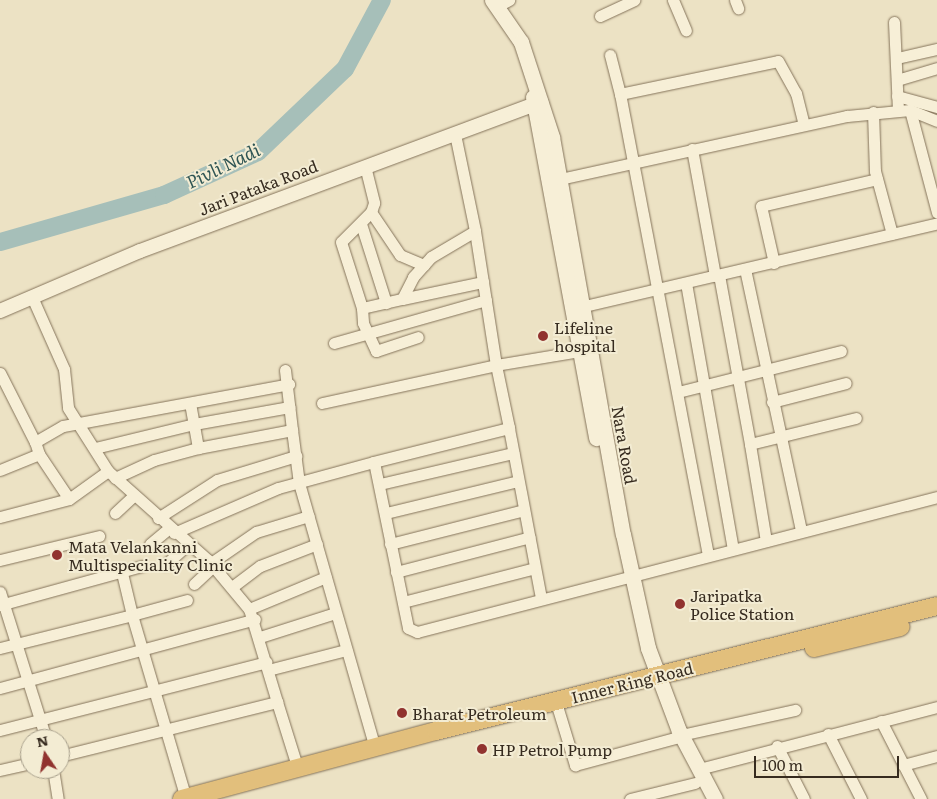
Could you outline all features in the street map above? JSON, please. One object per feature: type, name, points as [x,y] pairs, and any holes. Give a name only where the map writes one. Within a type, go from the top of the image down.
[{"type":"highway","name":"Inner Ring Road","points":[[221,799],[458,733],[558,709],[937,606]]},
{"type":"highway","name":"Inner Ring Road","points":[[184,798],[375,748],[937,617]]},
{"type":"main road","name":"Nara Road","points":[[499,2],[520,42],[534,88],[549,179],[577,308],[627,576]]},
{"type":"main road","name":"Nara Road","points":[[537,103],[560,179],[577,308],[580,351],[627,576],[655,682],[697,776],[703,799]]},
{"type":"main road","name":"Nara Road","points":[[697,776],[715,799]]},
{"type":"street","points":[[600,16],[635,0]]},
{"type":"street","points":[[673,0],[686,30]]},
{"type":"street","points":[[894,22],[898,111]]},
{"type":"street","points":[[897,58],[937,48]]},
{"type":"street","points":[[610,55],[635,162],[708,555]]},
{"type":"street","points":[[620,94],[778,61],[796,93],[804,124]]},
{"type":"street","points":[[897,80],[937,68]]},
{"type":"street","points":[[897,96],[937,106]]},
{"type":"street","name":"Jari Pataka Road","points":[[0,311],[140,251],[537,103]]},
{"type":"street","points":[[560,179],[804,124],[873,112],[910,110],[937,121]]},
{"type":"street","points":[[910,110],[937,212]]},
{"type":"street","points":[[873,112],[877,179],[892,234]]},
{"type":"street","points":[[455,134],[475,231],[496,366],[541,598]]},
{"type":"street","points":[[692,149],[750,444],[766,541]]},
{"type":"street","points":[[365,166],[374,203],[371,212],[342,242],[368,334],[376,351],[418,337]]},
{"type":"street","points":[[774,263],[761,206],[877,179]]},
{"type":"street","points":[[371,212],[400,255],[424,265]]},
{"type":"street","points":[[577,308],[937,223]]},
{"type":"street","points":[[360,224],[386,303]]},
{"type":"street","points":[[402,299],[431,257],[475,231]]},
{"type":"street","points":[[745,269],[779,437],[801,531]]},
{"type":"street","points":[[362,308],[483,282]]},
{"type":"street","points":[[686,282],[734,549]]},
{"type":"street","points":[[32,297],[64,369],[68,408],[112,474],[172,531],[212,564],[252,614],[298,768]]},
{"type":"street","points":[[334,343],[486,300]]},
{"type":"street","points":[[322,403],[496,366],[580,351]]},
{"type":"street","points":[[678,392],[737,378],[766,368],[841,351]]},
{"type":"street","points":[[285,370],[299,483],[375,748]]},
{"type":"street","points":[[0,373],[35,442],[39,454],[68,499]]},
{"type":"street","points":[[772,402],[846,383]]},
{"type":"street","points":[[35,442],[64,426],[288,384]]},
{"type":"street","points":[[190,403],[198,448]]},
{"type":"street","points":[[96,448],[194,424],[289,407]]},
{"type":"street","points":[[750,444],[856,418]]},
{"type":"street","points":[[150,544],[172,531],[278,488],[509,428]]},
{"type":"street","points":[[0,517],[68,499],[112,474],[154,460],[198,448],[292,430]]},
{"type":"street","points":[[380,484],[513,453]]},
{"type":"street","points":[[0,470],[39,454]]},
{"type":"street","points":[[158,518],[217,480],[296,456]]},
{"type":"street","points":[[374,462],[386,513],[390,544],[408,628],[417,632],[541,598],[937,497]]},
{"type":"street","points":[[386,513],[518,480]]},
{"type":"street","points":[[115,513],[134,496]]},
{"type":"street","points":[[390,544],[524,510]]},
{"type":"street","points":[[194,584],[212,564],[256,532],[309,516]]},
{"type":"street","points":[[0,560],[99,536]]},
{"type":"street","points":[[396,572],[530,537]]},
{"type":"street","points":[[165,565],[188,544]]},
{"type":"street","points":[[232,587],[260,566],[317,544]]},
{"type":"street","points":[[2,604],[122,573],[142,566]]},
{"type":"street","points":[[403,602],[535,568]]},
{"type":"street","points":[[122,573],[141,651],[184,798]]},
{"type":"street","points":[[0,688],[141,651],[252,614],[326,577]]},
{"type":"street","points":[[0,592],[2,604],[43,729]]},
{"type":"street","points":[[0,648],[187,600]]},
{"type":"street","points":[[260,637],[335,613]]},
{"type":"street","points":[[0,730],[153,690],[346,650]]},
{"type":"street","points":[[70,754],[277,702]]},
{"type":"street","points":[[630,799],[776,746],[937,707]]},
{"type":"street","points":[[558,709],[575,765],[678,737],[795,710]]},
{"type":"street","points":[[881,721],[921,799]]},
{"type":"street","points":[[828,734],[861,799]]},
{"type":"street","points":[[776,746],[804,799]]},
{"type":"street","points":[[903,765],[937,756]]},
{"type":"street","points":[[0,770],[20,765]]},
{"type":"street","points":[[55,779],[58,799]]},
{"type":"waterway","name":"Pivli Nadi","points":[[0,242],[164,195],[258,152],[345,69],[382,0]]},
{"type":"place","name":"Lifeline hospital","points":[[543,336]]},
{"type":"place","name":"Mata Velankanni Multispeciality Clinic","points":[[57,555]]},
{"type":"place","name":"Jaripatka Police Station","points":[[680,604]]},
{"type":"place","name":"Bharat Petroleum","points":[[402,713]]},
{"type":"place","name":"HP Petrol Pump","points":[[482,749]]}]
